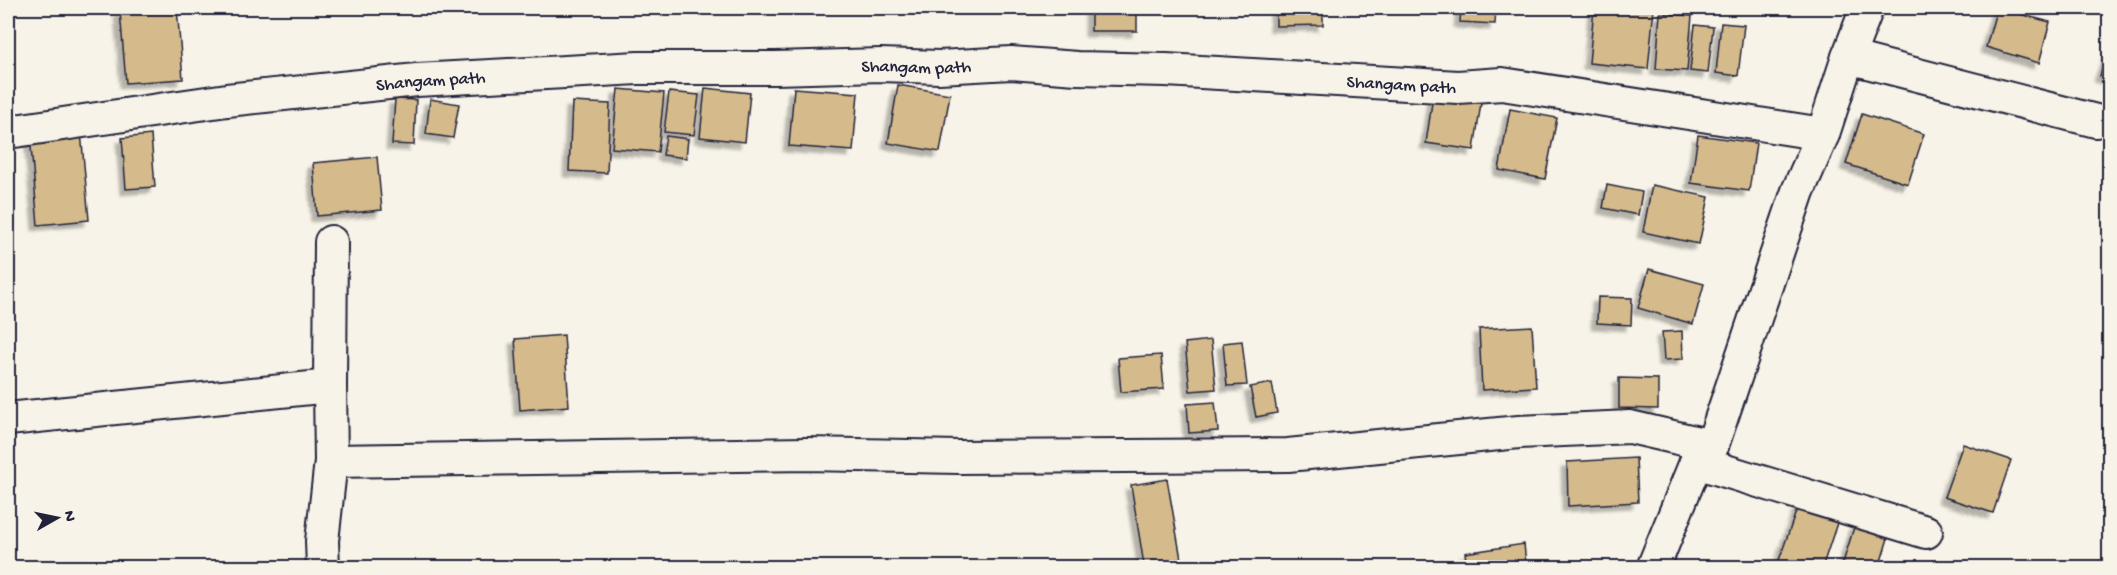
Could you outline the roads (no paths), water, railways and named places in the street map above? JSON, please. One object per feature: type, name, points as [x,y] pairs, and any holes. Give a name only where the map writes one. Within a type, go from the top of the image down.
[{"type":"street","points":[[1653,567],[1704,454],[1798,191],[1822,134],[1848,57],[1868,8]]},
{"type":"street","points":[[1848,57],[2096,121]]},
{"type":"street","name":"Shangam path","points":[[8,132],[227,100],[417,80],[638,68],[881,65],[939,67],[1011,63],[1178,70],[1458,87],[1502,84],[1822,134]]},
{"type":"street","points":[[323,567],[322,541],[331,461],[331,242]]},
{"type":"street","points":[[8,418],[330,386]]},
{"type":"street","points":[[331,461],[807,454],[959,457],[1288,455],[1519,432],[1630,426],[1926,532]]}]
